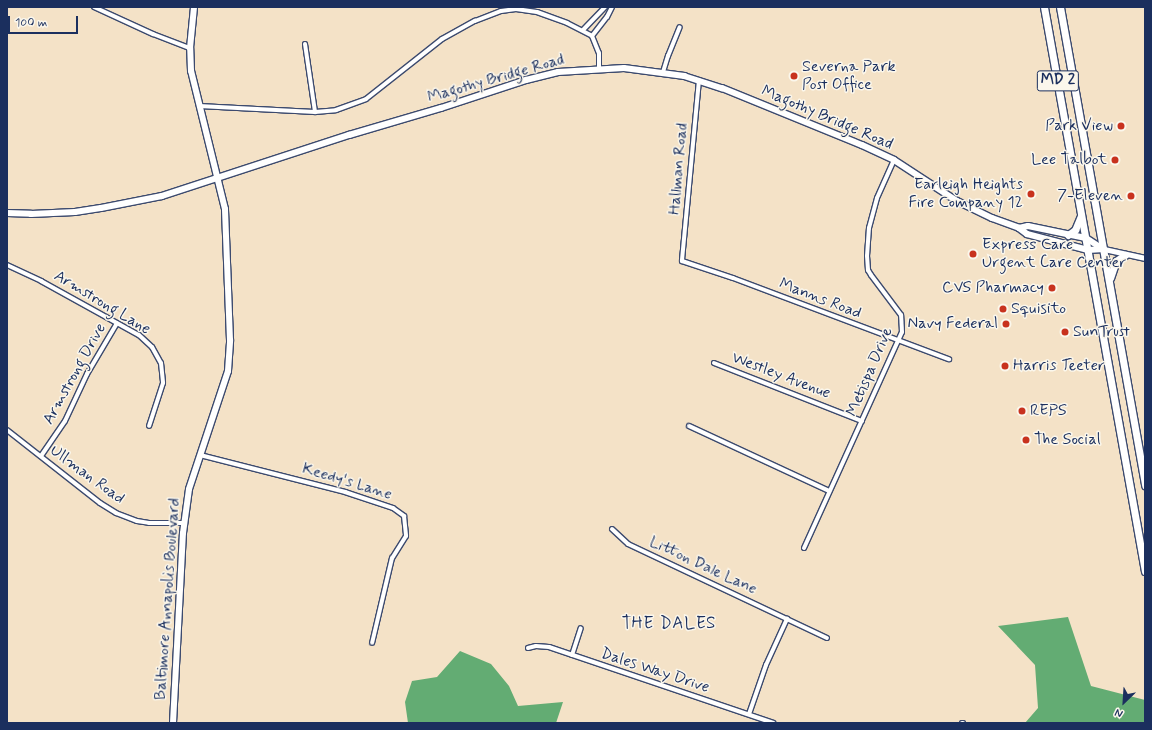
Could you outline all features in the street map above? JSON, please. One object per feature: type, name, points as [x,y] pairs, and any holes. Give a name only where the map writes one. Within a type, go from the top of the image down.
[{"type":"highway","name":"MD 2","points":[[1044,7],[1145,571]]},
{"type":"highway","name":"MD 2","points":[[1060,7],[1145,486]]},
{"type":"highway","points":[[1068,235],[1075,230],[1082,214]]},
{"type":"highway","points":[[1109,282],[1116,261],[1125,254]]},
{"type":"main road","name":"Baltimore Annapolis Boulevard","points":[[173,723],[184,523],[189,489],[228,371],[230,340],[226,215],[218,178],[191,77],[190,48],[194,7]]},
{"type":"main road","name":"Magothy Bridge Road","points":[[7,213],[49,214],[102,208],[162,196],[349,135],[441,108],[526,80],[558,72],[599,68],[624,68],[663,72],[699,80],[862,145],[894,160],[962,204],[992,218],[1020,228],[1026,234],[1088,250],[1104,249]]},
{"type":"main road","name":"Magothy Bridge Road","points":[[1020,228],[1028,226],[1086,238],[1104,249]]},
{"type":"street","points":[[94,7],[152,34],[190,48]]},
{"type":"street","points":[[583,30],[605,7]]},
{"type":"street","points":[[592,36],[607,17],[612,7]]},
{"type":"street","points":[[198,106],[316,112],[336,110],[366,99],[442,39],[475,22],[501,11],[516,9],[537,12],[583,30],[592,36],[599,53],[599,68]]},
{"type":"street","points":[[663,72],[680,27]]},
{"type":"street","points":[[305,44],[316,112]]},
{"type":"street","name":"Hallman Road","points":[[682,261],[699,80]]},
{"type":"street","name":"Metispa Drive","points":[[804,548],[898,342],[903,327],[901,316],[868,270],[866,256],[869,228],[877,198],[894,160]]},
{"type":"street","points":[[1104,249],[1145,258]]},
{"type":"street","name":"Manns Road","points":[[682,261],[733,278],[898,342],[949,360]]},
{"type":"street","name":"Armstrong Lane","points":[[7,264],[41,280],[146,340],[156,352],[161,363],[163,373],[161,392],[149,426]]},
{"type":"street","name":"Armstrong Drive","points":[[41,456],[65,421],[87,374],[117,323]]},
{"type":"street","name":"Westley Avenue","points":[[714,363],[862,421]]},
{"type":"street","points":[[689,426],[829,491]]},
{"type":"street","name":"Ullman Road","points":[[7,430],[100,503],[116,513],[137,521],[149,523],[184,523]]},
{"type":"street","name":"Keedy's Lane","points":[[200,455],[345,492],[393,508],[404,516],[406,536],[392,558],[372,643]]},
{"type":"street","name":"Litton Dale Lane","points":[[612,529],[617,536],[628,544],[827,638]]},
{"type":"street","points":[[749,714],[766,665],[787,619]]},
{"type":"street","points":[[572,655],[581,628]]},
{"type":"street","name":"Dales Way Drive","points":[[528,648],[543,646],[774,723]]},
{"type":"green space","points":[[1068,617],[1091,686],[1145,700],[1145,723],[1025,723],[1038,708],[1035,665],[998,626]]},
{"type":"green space","points":[[460,651],[491,664],[509,686],[518,706],[563,702],[556,723],[408,723],[405,702],[412,681],[437,677]]},
{"type":"place","name":"Severna Park Post Office","points":[[794,76]]},
{"type":"place","name":"Park View","points":[[1121,126]]},
{"type":"place","name":"Lee Talbot","points":[[1115,160]]},
{"type":"place","name":"Earleigh Heights Fire Company 12","points":[[1031,194]]},
{"type":"place","name":"7-Eleven","points":[[1131,196]]},
{"type":"place","name":"Express Care Urgent Care Center","points":[[973,254]]},
{"type":"place","name":"CVS Pharmacy","points":[[1052,288]]},
{"type":"place","name":"Squisito","points":[[1003,309]]},
{"type":"place","name":"Navy Federal","points":[[1006,324]]},
{"type":"place","name":"SunTrust","points":[[1065,332]]},
{"type":"place","name":"Harris Teeter","points":[[1005,366]]},
{"type":"place","name":"REPS","points":[[1022,411]]},
{"type":"place","name":"The Social","points":[[1026,440]]},
{"type":"district","name":"THE DALES","points":[[669,624]]}]
